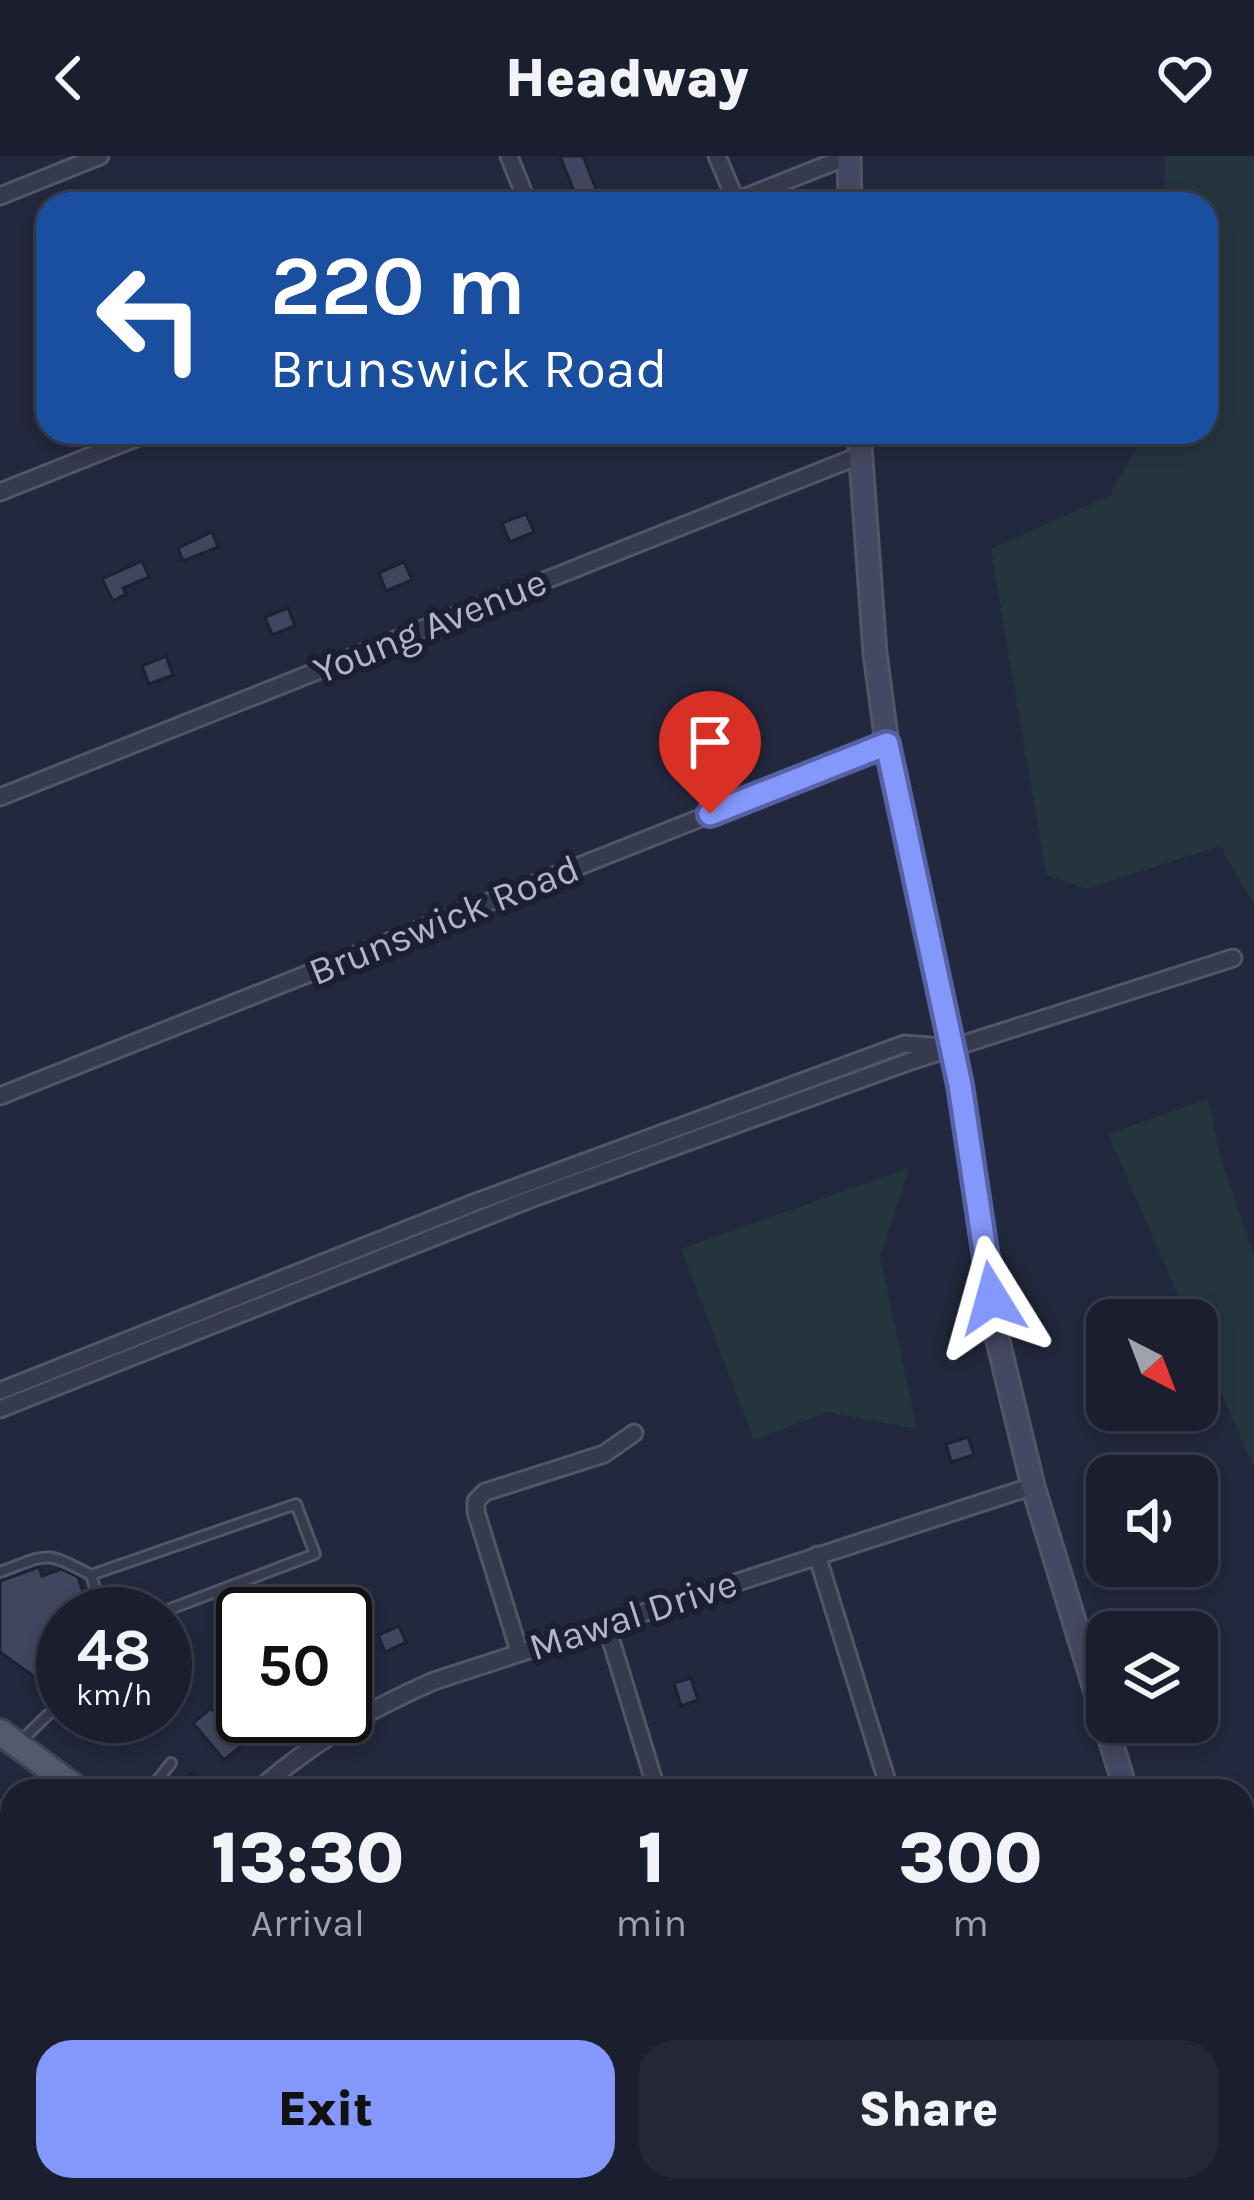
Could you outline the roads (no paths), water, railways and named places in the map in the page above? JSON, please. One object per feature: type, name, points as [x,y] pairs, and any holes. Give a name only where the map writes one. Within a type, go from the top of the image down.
[{"type":"main road","points":[[849,156],[850,192]]},
{"type":"main road","points":[[860,444],[875,653],[887,744],[974,1167],[998,1341],[1033,1486],[1122,1779]]},
{"type":"main road","points":[[9,1738],[64,1779]]},
{"type":"street","points":[[0,196],[100,156]]},
{"type":"street","points":[[509,156],[523,192]]},
{"type":"street","points":[[717,156],[729,192]]},
{"type":"street","points":[[757,192],[849,156]]},
{"type":"street","points":[[0,492],[121,444]]},
{"type":"street","name":"Young Avenue","points":[[0,797],[861,455]]},
{"type":"street","name":"Brunswick Road","points":[[0,1096],[887,744]]},
{"type":"street","points":[[0,1391],[123,1350],[729,1119],[1233,958]]},
{"type":"street","points":[[0,1409],[123,1350]]},
{"type":"street","points":[[519,1651],[476,1501],[485,1492],[604,1454],[634,1432]]},
{"type":"street","name":"Mawal Drive","points":[[272,1779],[310,1748],[378,1707],[434,1681],[1033,1486]]},
{"type":"street","points":[[817,1555],[886,1779]]},
{"type":"street","points":[[605,1624],[653,1779]]},
{"type":"lane","points":[[91,1575],[296,1504],[315,1554],[192,1601]]},
{"type":"lane","points":[[0,1571],[55,1556],[91,1575],[95,1587]]},
{"type":"lane","points":[[9,1738],[36,1719]]},
{"type":"lane","points":[[158,1779],[171,1763]]}]
